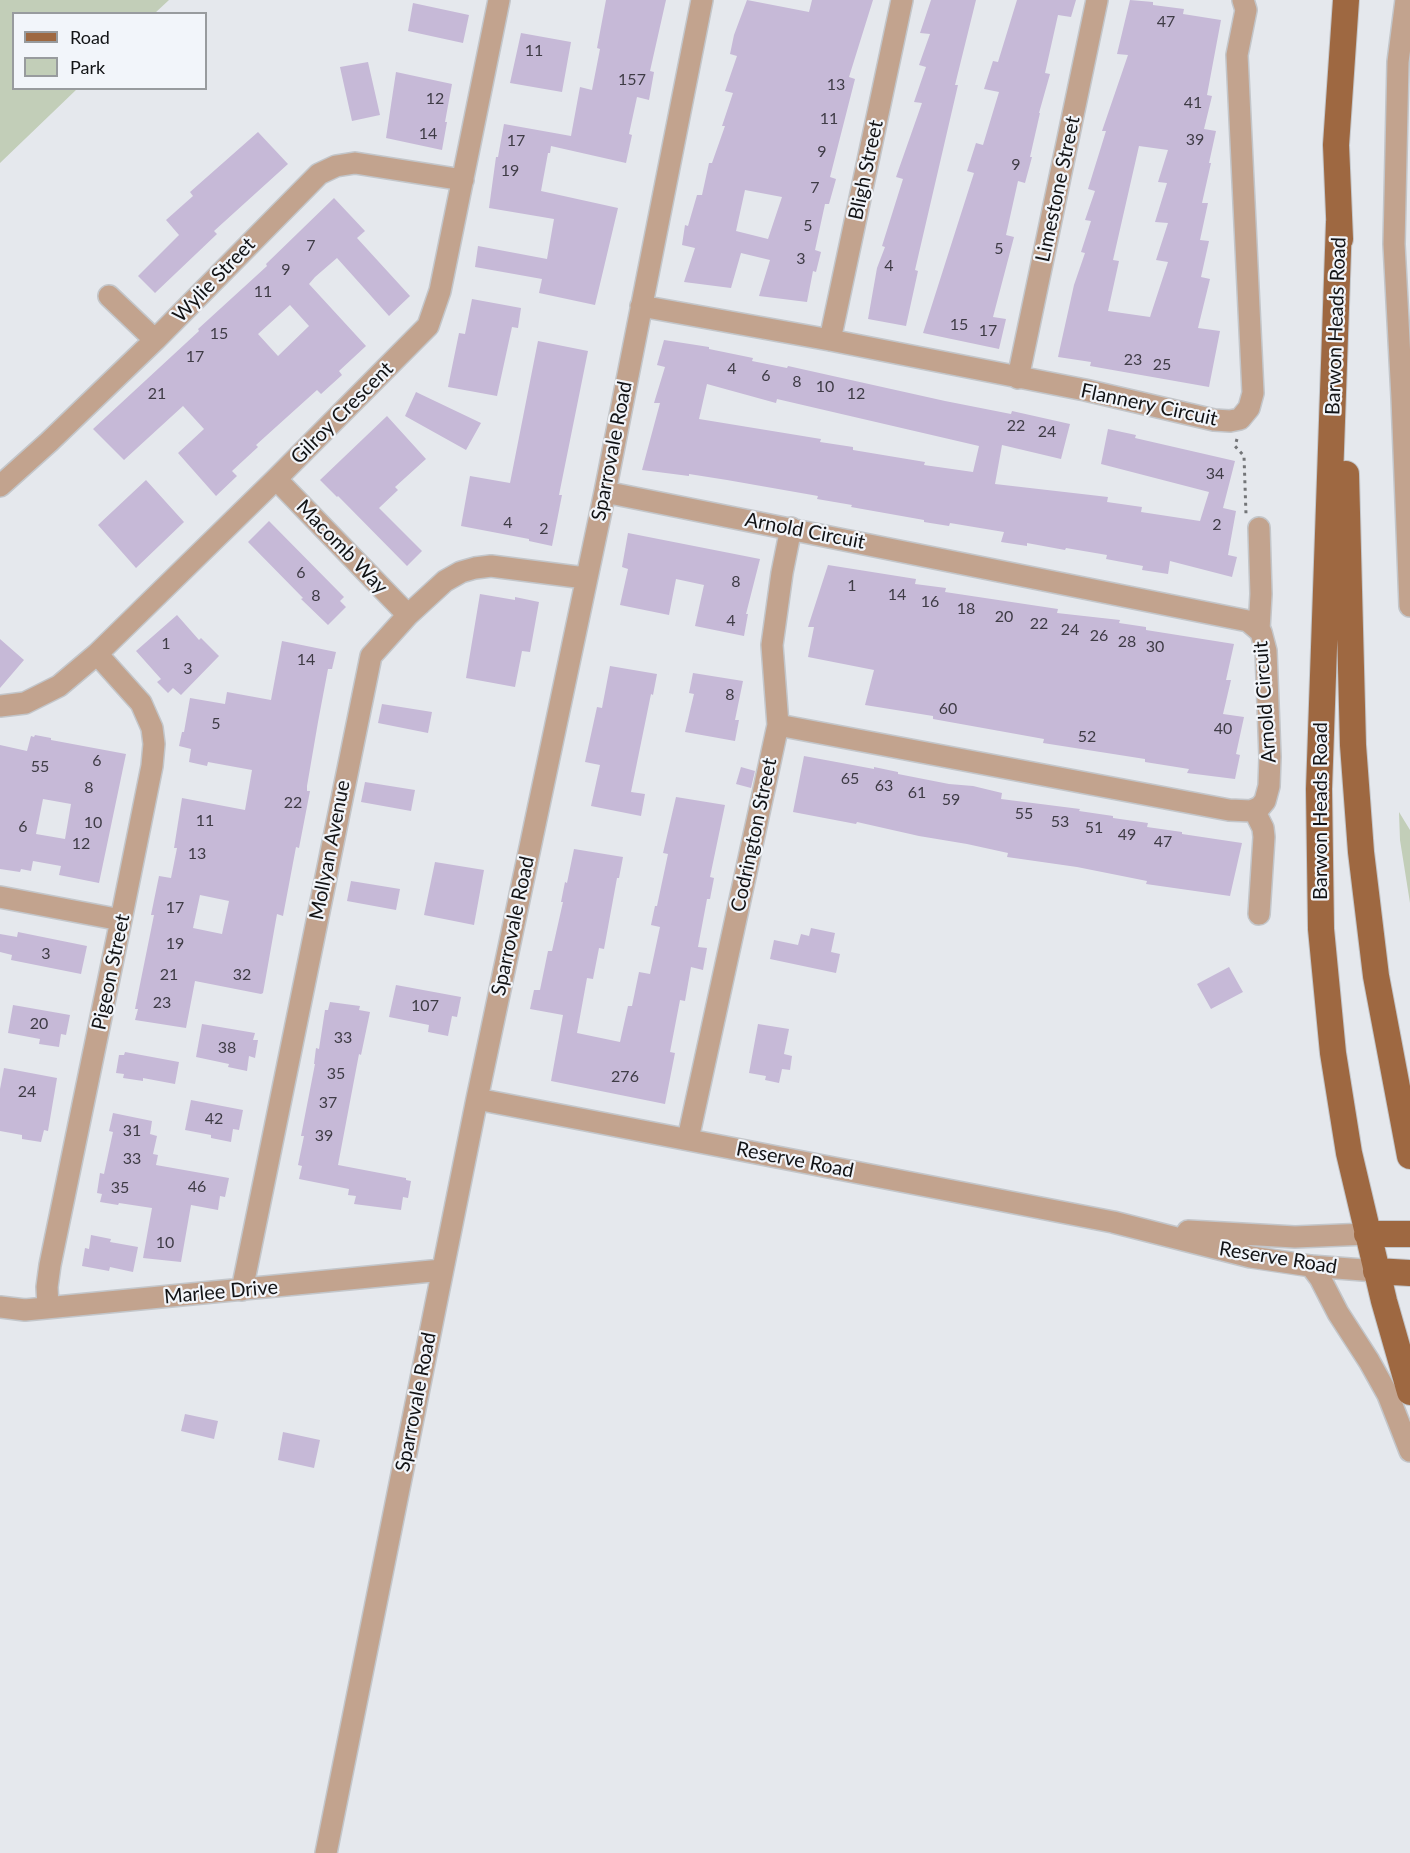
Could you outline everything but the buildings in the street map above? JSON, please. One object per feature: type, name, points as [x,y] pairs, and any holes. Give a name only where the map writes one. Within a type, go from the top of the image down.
[{"type":"main road","name":"Barwon Heads Road","points":[[1346,2],[1336,145],[1355,782],[1370,935],[1410,1156]]},
{"type":"main road","name":"Barwon Heads Road","points":[[1339,222],[1318,823],[1321,929],[1333,1053],[1349,1153],[1376,1271],[1410,1392]]},
{"type":"main road","name":"Reserve Road","points":[[1367,1234],[1410,1234]]},
{"type":"main road","name":"Reserve Road","points":[[1376,1271],[1410,1273]]},
{"type":"street","name":"Gilroy Crescent","points":[[0,706],[25,703],[59,686],[97,654],[428,326],[440,291],[499,0]]},
{"type":"street","name":"Sparrovale Road","points":[[326,1853],[477,1099],[585,578],[605,492],[702,0]]},
{"type":"street","name":"Bligh Street","points":[[830,340],[902,0]]},
{"type":"street","name":"Limestone Street","points":[[1018,378],[1097,0]]},
{"type":"street","name":"Flannery Circuit","points":[[641,306],[1085,390],[1214,420],[1230,422],[1242,418],[1251,405],[1253,393],[1238,55],[1246,10],[1243,0]]},
{"type":"street","points":[[1406,0],[1398,63],[1403,197],[1394,244],[1406,398],[1410,606]]},
{"type":"street","name":"Wylie Street","points":[[0,486],[155,340],[319,174],[336,166],[355,163],[463,180]]},
{"type":"street","points":[[109,296],[155,340]]},
{"type":"street","name":"Macomb Way","points":[[276,479],[408,615]]},
{"type":"street","name":"Arnold Circuit","points":[[605,492],[1251,623],[1264,639],[1266,651],[1270,775],[1265,801],[1254,810]]},
{"type":"street","points":[[1253,526],[1262,594],[1259,630]]},
{"type":"street","name":"Codrington Street","points":[[688,1139],[778,725],[772,645],[791,528]]},
{"type":"street","name":"Mollyan Avenue","points":[[242,1290],[369,661],[373,652],[445,581],[461,572],[475,568],[503,566],[585,578]]},
{"type":"street","name":"Pigeon Street","points":[[48,1306],[47,1287],[50,1265],[122,920],[152,766],[154,744],[152,728],[141,703],[97,654]]},
{"type":"street","points":[[778,725],[1229,810],[1254,810],[1263,828],[1265,842],[1259,914]]},
{"type":"street","points":[[0,897],[122,920]]},
{"type":"street","name":"Reserve Road","points":[[477,1099],[1113,1222],[1251,1257],[1311,1266],[1376,1271]]},
{"type":"street","name":"Reserve Road","points":[[1113,1222],[1262,1236],[1305,1237],[1367,1234]]},
{"type":"street","points":[[1311,1266],[1388,1395],[1410,1451]]},
{"type":"street","name":"Marlee Drive","points":[[0,1307],[25,1310],[442,1270]]},
{"type":"path","points":[[1242,418],[1235,446],[1244,456],[1253,526]]},
{"type":"green space","points":[[0,0],[169,0],[156,12],[12,12],[12,90],[76,90],[0,163]]},
{"type":"green space","points":[[1399,812],[1410,830],[1410,903],[1400,840]]}]
